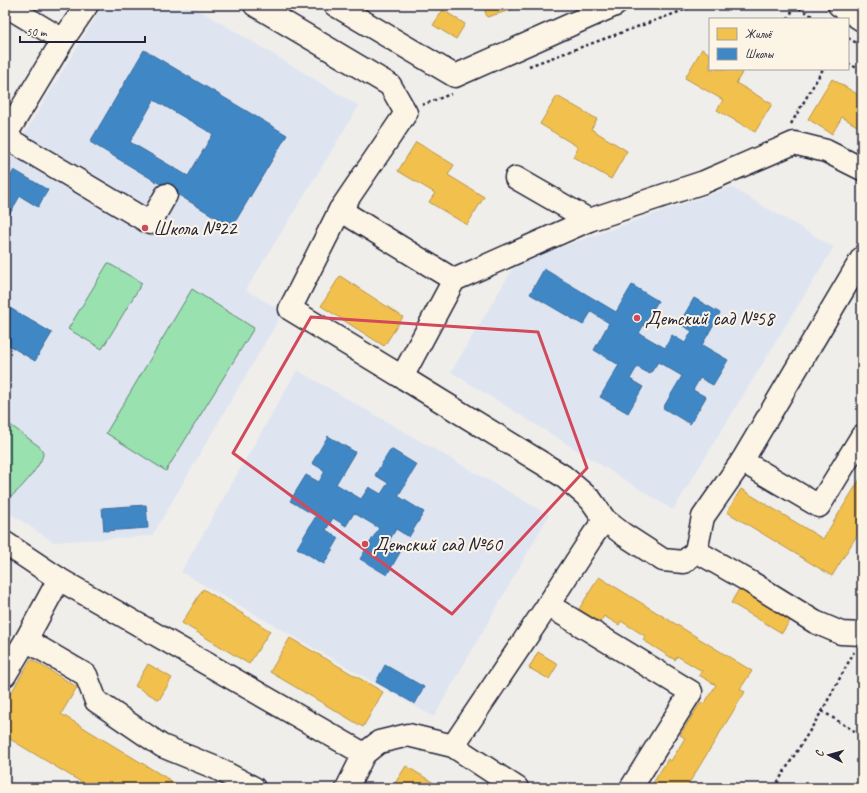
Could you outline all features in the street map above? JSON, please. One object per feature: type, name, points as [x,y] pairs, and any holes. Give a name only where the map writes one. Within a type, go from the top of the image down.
[{"type":"lane","points":[[5,5],[63,40]]},
{"type":"lane","points":[[87,5],[63,40],[5,136],[150,223],[166,195]]},
{"type":"lane","points":[[255,5],[390,86],[406,113],[340,210],[290,309],[563,476],[591,500],[605,520],[663,560],[684,562],[696,551],[703,517],[742,460],[862,258]]},
{"type":"lane","points":[[334,5],[455,76],[616,5]]},
{"type":"lane","points":[[839,5],[862,20]]},
{"type":"lane","points":[[402,377],[454,280],[589,220],[704,182],[794,143],[826,151],[862,170]]},
{"type":"lane","points":[[516,178],[589,220]]},
{"type":"lane","points":[[340,210],[454,280]]},
{"type":"lane","points":[[742,460],[819,506],[862,436]]},
{"type":"lane","points":[[453,746],[594,534],[605,520]]},
{"type":"lane","points":[[5,543],[59,579],[364,754]]},
{"type":"lane","points":[[696,551],[752,583],[815,622],[858,642]]},
{"type":"lane","points":[[5,675],[59,579]]},
{"type":"lane","points":[[548,605],[691,692],[631,788]]},
{"type":"lane","points":[[26,640],[86,675],[96,701],[162,746],[216,768],[254,788]]},
{"type":"lane","points":[[347,788],[364,754],[379,742],[408,735],[453,746],[517,788]]},
{"type":"path","points":[[525,67],[698,5]]},
{"type":"path","points":[[788,18],[794,5],[815,18]]},
{"type":"path","points":[[849,39],[862,46]]},
{"type":"path","points":[[849,64],[862,71]]},
{"type":"path","points":[[776,151],[822,70]]},
{"type":"path","points":[[406,113],[420,105],[458,92]]},
{"type":"path","points":[[774,788],[822,711],[858,642]]},
{"type":"path","points":[[822,711],[862,736]]},
{"type":"highlighted area","points":[[311,317],[538,332],[587,468],[452,614],[233,453]]},
{"type":"shaded area","name":"Школа №22","points":[[103,5],[191,5],[359,106],[246,290],[283,312],[152,536],[53,542],[5,510],[5,165]]},
{"type":"shaded area","name":"Детский сад №58","points":[[731,187],[834,247],[673,510],[451,372],[516,263]]},
{"type":"shaded area","name":"Детский сад №60","points":[[297,370],[549,515],[434,717],[181,572]]},
{"type":"green space","points":[[108,263],[142,283],[102,349],[68,329]]},
{"type":"green space","points":[[192,289],[254,328],[166,471],[106,433]]},
{"type":"green space","points":[[5,421],[40,447],[43,453],[40,463],[20,489],[11,496],[5,494]]},
{"type":"building: Жильё","points":[[483,5],[527,5],[487,17]]},
{"type":"building: Жильё","points":[[443,10],[465,24],[456,39],[433,25]]},
{"type":"building: Жильё","points":[[702,49],[709,53],[709,70],[738,70],[742,73],[736,83],[772,104],[755,132],[717,110],[723,100],[685,78]]},
{"type":"building: Жильё","points":[[832,79],[862,97],[862,129],[842,117],[832,134],[808,119]]},
{"type":"building: Жильё","points":[[557,96],[597,119],[591,129],[627,151],[611,179],[573,157],[578,147],[540,124]]},
{"type":"building: Жильё","points":[[416,142],[454,165],[448,175],[484,197],[467,225],[429,202],[435,193],[398,171]]},
{"type":"building: Жильё","points":[[340,276],[403,317],[384,346],[321,306]]},
{"type":"building: Жильё","points":[[862,476],[862,527],[832,576],[727,512],[741,489],[823,539]]},
{"type":"building: Жильё","points":[[599,577],[752,671],[740,689],[745,692],[686,788],[650,788],[668,759],[671,761],[685,738],[680,735],[701,702],[704,704],[716,685],[699,675],[702,671],[677,656],[675,660],[643,640],[645,636],[621,621],[619,625],[604,616],[600,622],[579,609]]},
{"type":"building: Жильё","points":[[203,589],[270,631],[249,664],[182,623]]},
{"type":"building: Жильё","points":[[739,589],[791,619],[782,633],[731,603]]},
{"type":"building: Жильё","points":[[290,638],[383,692],[363,727],[270,672]]},
{"type":"building: Жильё","points":[[538,652],[558,664],[549,679],[529,668]]},
{"type":"building: Жильё","points":[[31,659],[77,687],[61,714],[183,788],[91,788],[5,736],[5,703]]},
{"type":"building: Жильё","points":[[148,664],[172,678],[159,700],[135,686]]},
{"type":"building: Жильё","points":[[406,766],[429,780],[442,788],[392,788]]},
{"type":"building: Школы","points":[[144,50],[287,135],[232,227],[90,142]],"holes":[[[154,100],[213,134],[188,176],[130,142]]]},
{"type":"building: Школы","points":[[14,170],[48,190],[38,207],[20,196],[5,222],[5,185]]},
{"type":"building: Школы","points":[[544,269],[616,312],[632,285],[658,301],[639,333],[665,348],[672,335],[685,343],[692,331],[679,324],[694,298],[720,313],[702,345],[728,360],[713,385],[700,378],[693,390],[706,397],[690,424],[663,408],[682,376],[658,362],[650,374],[637,367],[630,379],[643,387],[628,413],[600,397],[619,365],[594,350],[609,323],[591,312],[583,325],[530,294]]},
{"type":"building: Школы","points":[[5,305],[52,333],[35,361],[5,343]]},
{"type":"building: Школы","points":[[328,436],[355,452],[336,484],[361,499],[369,487],[381,494],[388,483],[375,475],[391,449],[417,465],[398,496],[424,512],[409,537],[396,529],[389,541],[402,549],[387,575],[360,559],[379,528],[354,513],[346,526],[333,518],[326,530],[339,538],[324,564],[297,548],[316,516],[290,501],[306,475],[319,482],[325,471],[312,463]]},
{"type":"building: Школы","points":[[146,505],[148,528],[104,531],[102,508]]},
{"type":"building: Школы","points":[[385,665],[424,687],[415,704],[376,682]]},
{"type":"place","name":"Школа №22","points":[[145,228]]},
{"type":"place","name":"Детский сад №58","points":[[637,318]]},
{"type":"place","name":"Детский сад №60","points":[[365,544]]}]
